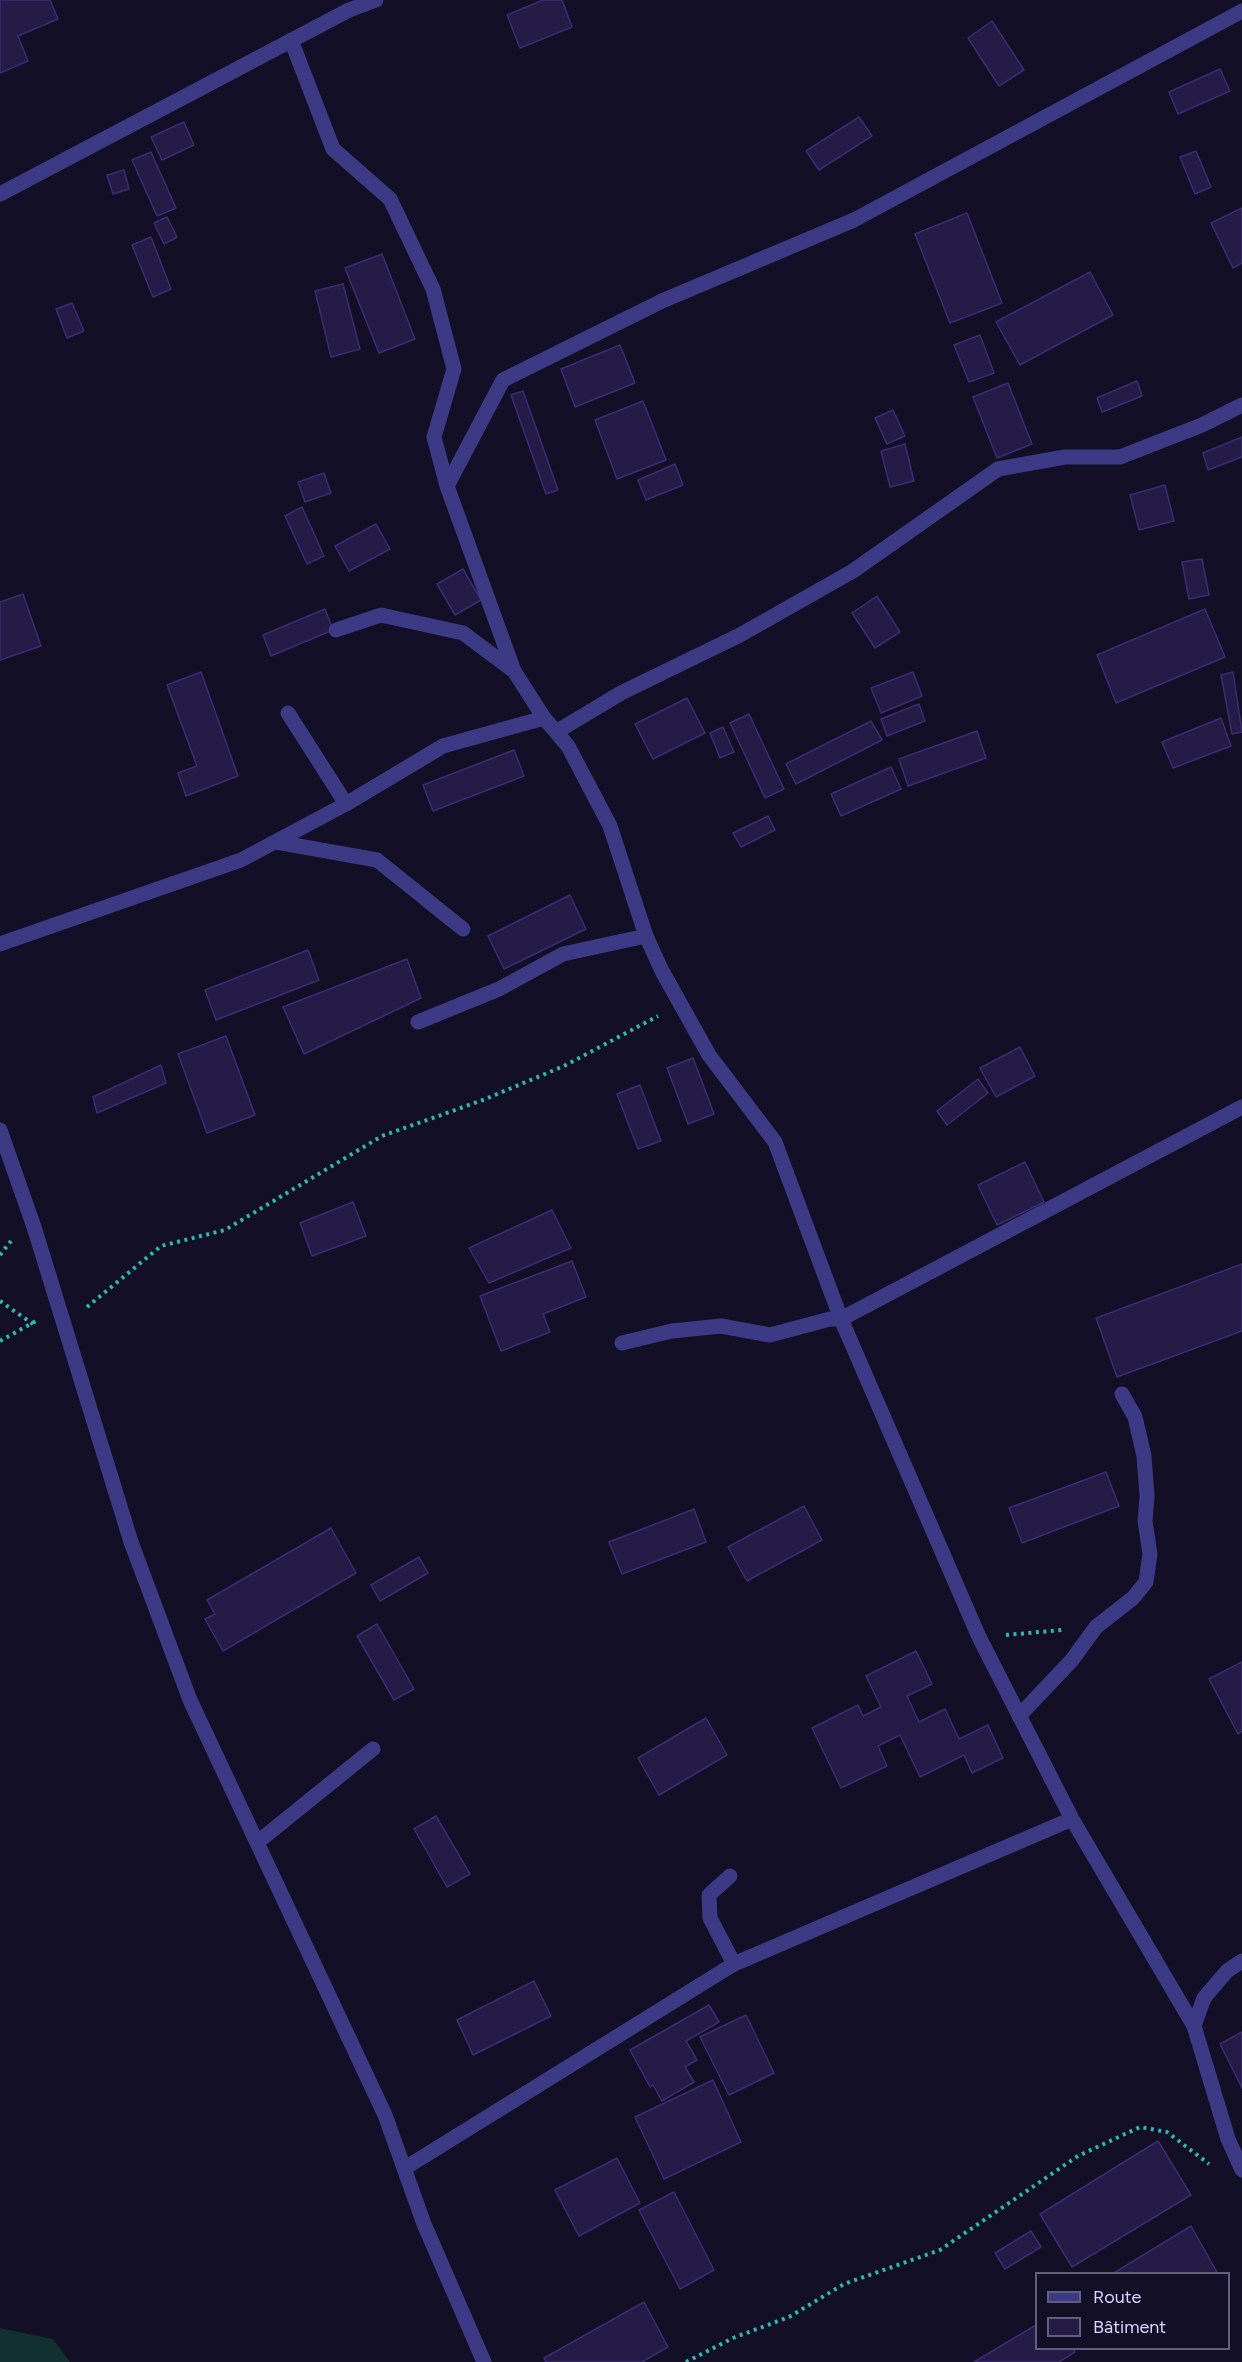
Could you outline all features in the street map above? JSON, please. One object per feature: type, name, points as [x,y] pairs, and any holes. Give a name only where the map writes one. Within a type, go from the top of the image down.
[{"type":"street","points":[[0,194],[291,40],[346,5],[376,0]]},
{"type":"street","points":[[447,486],[502,380],[662,301],[854,220],[1242,11]]},
{"type":"street","points":[[291,40],[333,149],[390,199],[432,289],[454,369],[434,437],[447,486],[514,671],[544,718],[567,746],[610,826],[646,936],[681,1005],[709,1055],[775,1142],[841,1319],[979,1637],[1072,1819],[1194,2026],[1228,2139],[1242,2170]]},
{"type":"street","points":[[556,732],[621,693],[740,635],[853,571],[998,469],[1065,457],[1120,457],[1242,405]]},
{"type":"street","points":[[336,630],[381,615],[463,633],[514,671]]},
{"type":"street","points":[[288,712],[346,804]]},
{"type":"street","points":[[0,944],[241,860],[346,804],[443,746],[544,718]]},
{"type":"street","points":[[276,842],[377,860],[463,929]]},
{"type":"street","points":[[418,1022],[500,989],[563,954],[646,936]]},
{"type":"street","points":[[622,1343],[672,1331],[721,1326],[770,1335],[830,1319],[841,1319],[1242,1107]]},
{"type":"street","points":[[0,1130],[59,1305],[131,1542],[190,1700],[385,2115],[424,2224],[484,2362]]},
{"type":"street","points":[[1019,1716],[1072,1660],[1096,1627],[1133,1598],[1146,1582],[1150,1554],[1145,1521],[1147,1496],[1144,1456],[1135,1417],[1122,1394]]},
{"type":"street","points":[[258,1841],[373,1749]]},
{"type":"street","points":[[405,2168],[601,2049],[734,1964],[1072,1819]]},
{"type":"street","points":[[730,1876],[709,1894],[710,1918],[734,1964]]},
{"type":"street","points":[[1194,2026],[1204,1998],[1227,1971],[1242,1961]]},
{"type":"path","points":[[64,1327],[161,1246],[225,1230],[382,1136],[483,1100],[564,1066],[681,1005]]},
{"type":"path","points":[[0,1301],[33,1324]]},
{"type":"path","points":[[0,1341],[33,1324],[59,1305]]},
{"type":"path","points":[[979,1637],[1096,1627]]},
{"type":"path","points":[[686,2362],[733,2338],[789,2317],[844,2284],[940,2250],[1078,2156],[1140,2127],[1167,2132],[1218,2172]]},
{"type":"green space","points":[[0,2328],[53,2339],[70,2362],[0,2362]]},
{"type":"building","points":[[0,0],[50,0],[58,19],[18,36],[28,61],[0,73]]},
{"type":"building","points":[[543,0],[562,0],[572,27],[520,48],[507,15]]},
{"type":"building","points":[[992,21],[1024,70],[999,86],[968,38]]},
{"type":"building","points":[[1220,69],[1230,91],[1178,114],[1169,92]]},
{"type":"building","points":[[859,117],[872,136],[819,170],[806,151]]},
{"type":"building","points":[[184,122],[194,145],[162,160],[151,137]]},
{"type":"building","points":[[1196,151],[1211,187],[1195,194],[1180,157]]},
{"type":"building","points":[[151,152],[176,208],[157,216],[132,160]]},
{"type":"building","points":[[124,170],[129,189],[113,194],[107,175]]},
{"type":"building","points":[[1242,208],[1242,263],[1233,268],[1211,223]]},
{"type":"building","points":[[967,213],[1002,303],[950,323],[915,234]]},
{"type":"building","points":[[167,217],[177,237],[164,244],[154,223]]},
{"type":"building","points":[[151,237],[171,289],[153,297],[132,245]]},
{"type":"building","points":[[382,254],[415,339],[379,353],[345,268]]},
{"type":"building","points":[[1090,272],[1113,315],[1020,365],[996,322]]},
{"type":"building","points":[[343,284],[360,349],[331,357],[315,291]]},
{"type":"building","points":[[72,303],[84,331],[67,338],[56,309]]},
{"type":"building","points":[[980,335],[994,373],[969,382],[954,345]]},
{"type":"building","points":[[620,345],[635,383],[575,407],[561,369]]},
{"type":"building","points":[[1137,381],[1142,396],[1102,412],[1097,398]]},
{"type":"building","points":[[1008,383],[1032,444],[997,458],[973,397]]},
{"type":"building","points":[[523,391],[558,490],[546,494],[511,395]]},
{"type":"building","points":[[643,401],[666,460],[617,479],[595,420]]},
{"type":"building","points":[[893,410],[905,436],[887,444],[875,418]]},
{"type":"building","points":[[1242,437],[1242,457],[1208,470],[1203,453]]},
{"type":"building","points":[[905,444],[914,481],[890,487],[881,451]]},
{"type":"building","points":[[675,464],[683,485],[646,500],[638,480]]},
{"type":"building","points":[[324,473],[331,493],[305,502],[298,482]]},
{"type":"building","points":[[1165,485],[1174,521],[1139,530],[1130,495]]},
{"type":"building","points":[[302,507],[324,556],[307,564],[285,516]]},
{"type":"building","points":[[376,524],[390,549],[349,571],[335,546]]},
{"type":"building","points":[[1202,559],[1209,595],[1189,599],[1182,562]]},
{"type":"building","points":[[463,569],[481,600],[455,615],[437,584]]},
{"type":"building","points":[[23,594],[41,646],[0,660],[0,602]]},
{"type":"building","points":[[877,596],[900,632],[875,648],[852,613]]},
{"type":"building","points":[[325,609],[333,630],[271,656],[263,635]]},
{"type":"building","points":[[1205,609],[1225,657],[1116,703],[1097,655]]},
{"type":"building","points":[[201,672],[238,776],[186,796],[178,773],[197,766],[167,685]]},
{"type":"building","points":[[913,672],[922,696],[881,713],[871,688]]},
{"type":"building","points":[[1233,672],[1242,732],[1232,734],[1221,675]]},
{"type":"building","points":[[687,698],[705,733],[653,759],[635,724]]},
{"type":"building","points":[[919,704],[925,721],[887,736],[881,719]]},
{"type":"building","points":[[749,714],[784,789],[765,798],[730,723]]},
{"type":"building","points":[[1221,718],[1231,746],[1173,768],[1162,742]]},
{"type":"building","points":[[871,721],[882,740],[796,784],[786,764]]},
{"type":"building","points":[[723,727],[734,752],[720,758],[710,733]]},
{"type":"building","points":[[977,731],[986,758],[908,786],[899,759]]},
{"type":"building","points":[[514,750],[524,776],[433,811],[423,785]]},
{"type":"building","points":[[891,767],[901,789],[841,816],[831,794]]},
{"type":"building","points":[[768,816],[775,830],[741,847],[733,833]]},
{"type":"building","points":[[570,895],[586,929],[504,969],[488,936]]},
{"type":"building","points":[[308,950],[319,980],[216,1020],[205,990]]},
{"type":"building","points":[[407,959],[421,998],[304,1054],[283,1007]]},
{"type":"building","points":[[226,1036],[255,1115],[207,1133],[178,1054]]},
{"type":"building","points":[[1020,1047],[1035,1076],[996,1097],[980,1068]]},
{"type":"building","points":[[693,1058],[714,1114],[688,1124],[667,1068]]},
{"type":"building","points":[[161,1065],[166,1083],[97,1113],[93,1097]]},
{"type":"building","points":[[978,1079],[988,1093],[947,1125],[937,1111]]},
{"type":"building","points":[[640,1085],[661,1141],[638,1149],[617,1094]]},
{"type":"building","points":[[1025,1162],[1044,1202],[997,1225],[978,1185]]},
{"type":"building","points":[[353,1202],[366,1236],[312,1256],[300,1223]]},
{"type":"building","points":[[552,1210],[571,1248],[489,1283],[469,1248]]},
{"type":"building","points":[[572,1261],[586,1297],[543,1314],[550,1332],[501,1351],[480,1296]]},
{"type":"building","points":[[1242,1264],[1242,1331],[1117,1377],[1096,1318]]},
{"type":"building","points":[[1106,1472],[1119,1506],[1022,1543],[1009,1508]]},
{"type":"building","points":[[804,1506],[822,1540],[747,1581],[728,1547]]},
{"type":"building","points":[[694,1509],[706,1542],[622,1574],[609,1542]]},
{"type":"building","points":[[331,1528],[356,1573],[223,1651],[205,1619],[215,1614],[207,1600]]},
{"type":"building","points":[[419,1557],[428,1573],[380,1601],[371,1585]]},
{"type":"building","points":[[377,1624],[414,1689],[394,1700],[357,1636]]},
{"type":"building","points":[[916,1651],[932,1684],[907,1696],[919,1722],[945,1709],[959,1739],[988,1725],[1003,1758],[972,1773],[964,1755],[920,1777],[900,1735],[878,1746],[887,1766],[841,1788],[812,1728],[858,1705],[863,1716],[881,1707],[866,1676]]},
{"type":"building","points":[[1242,1662],[1242,1731],[1238,1734],[1209,1679]]},
{"type":"building","points":[[706,1718],[727,1755],[659,1795],[638,1758]]},
{"type":"building","points":[[436,1816],[470,1874],[447,1887],[414,1829]]},
{"type":"building","points":[[534,1981],[551,2016],[473,2055],[457,2020]]},
{"type":"building","points":[[709,2005],[719,2022],[686,2041],[697,2060],[685,2067],[694,2082],[662,2101],[653,2085],[650,2087],[630,2050]]},
{"type":"building","points":[[746,2015],[774,2073],[729,2095],[700,2037]]},
{"type":"building","points":[[1242,2032],[1242,2088],[1220,2044]]},
{"type":"building","points":[[713,2080],[741,2142],[664,2179],[635,2117]]},
{"type":"building","points":[[1158,2141],[1191,2195],[1072,2267],[1040,2214]]},
{"type":"building","points":[[617,2158],[640,2203],[579,2236],[555,2190]]},
{"type":"building","points":[[674,2192],[714,2270],[680,2289],[639,2210]]},
{"type":"building","points":[[1191,2226],[1217,2272],[1115,2272]]},
{"type":"building","points":[[1031,2231],[1041,2247],[1005,2269],[995,2253]]},
{"type":"building","points":[[644,2302],[668,2347],[642,2362],[546,2362],[544,2358]]},
{"type":"building","points":[[1035,2326],[1035,2350],[1074,2350],[1075,2352],[1059,2362],[974,2362]]}]
